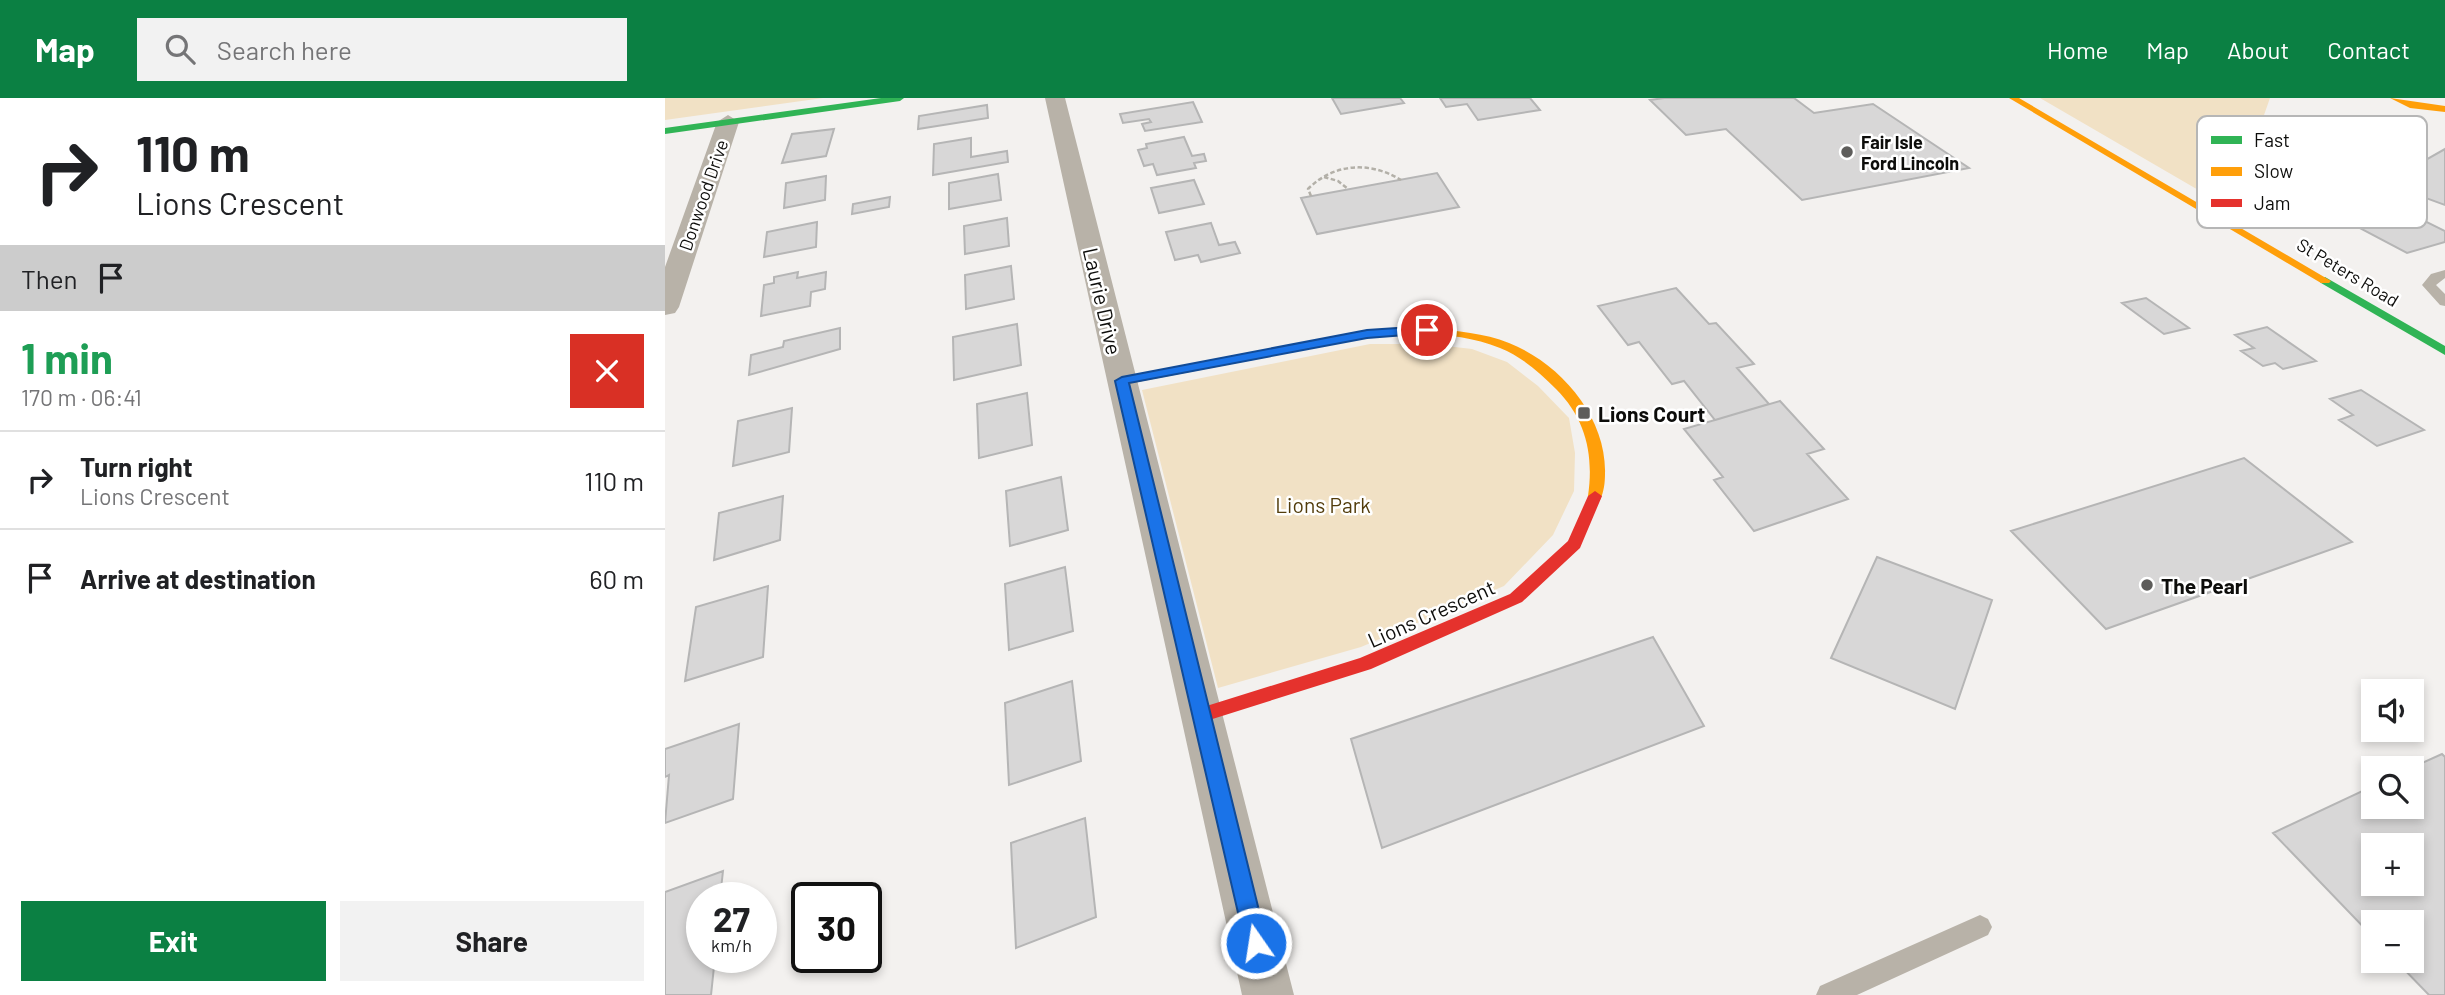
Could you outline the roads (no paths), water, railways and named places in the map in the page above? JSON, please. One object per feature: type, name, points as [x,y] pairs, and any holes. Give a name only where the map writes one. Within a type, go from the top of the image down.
[{"type":"street","points":[[665,131],[900,98]]},
{"type":"street","name":"Laurie Drive","points":[[1055,98],[1268,995]]},
{"type":"street","name":"St Peters Road","points":[[2013,98],[2197,206]]},
{"type":"street","points":[[2394,98],[2410,105],[2445,109]]},
{"type":"street","name":"Donwood Drive","points":[[665,307],[728,122]]},
{"type":"street","name":"St Peters Road","points":[[2235,228],[2445,351]]},
{"type":"street","name":"Lions Crescent","points":[[1122,381],[1367,334],[1427,330],[1480,338],[1518,351],[1557,379],[1584,413],[1600,457],[1595,495],[1574,544],[1516,598],[1366,664],[1203,714]]},
{"type":"lane","points":[[2445,274],[2436,277],[2429,285],[2445,302]]},
{"type":"lane","points":[[1829,995],[1980,927]]},
{"type":"place","name":"Fair Isle Ford Lincoln","points":[[1847,152]]},
{"type":"place","name":"Lions Court","points":[[1584,413]]},
{"type":"place","name":"The Pearl","points":[[2147,585]]},
{"type":"park label","name":"Lions Park","points":[[1323,504]]}]
